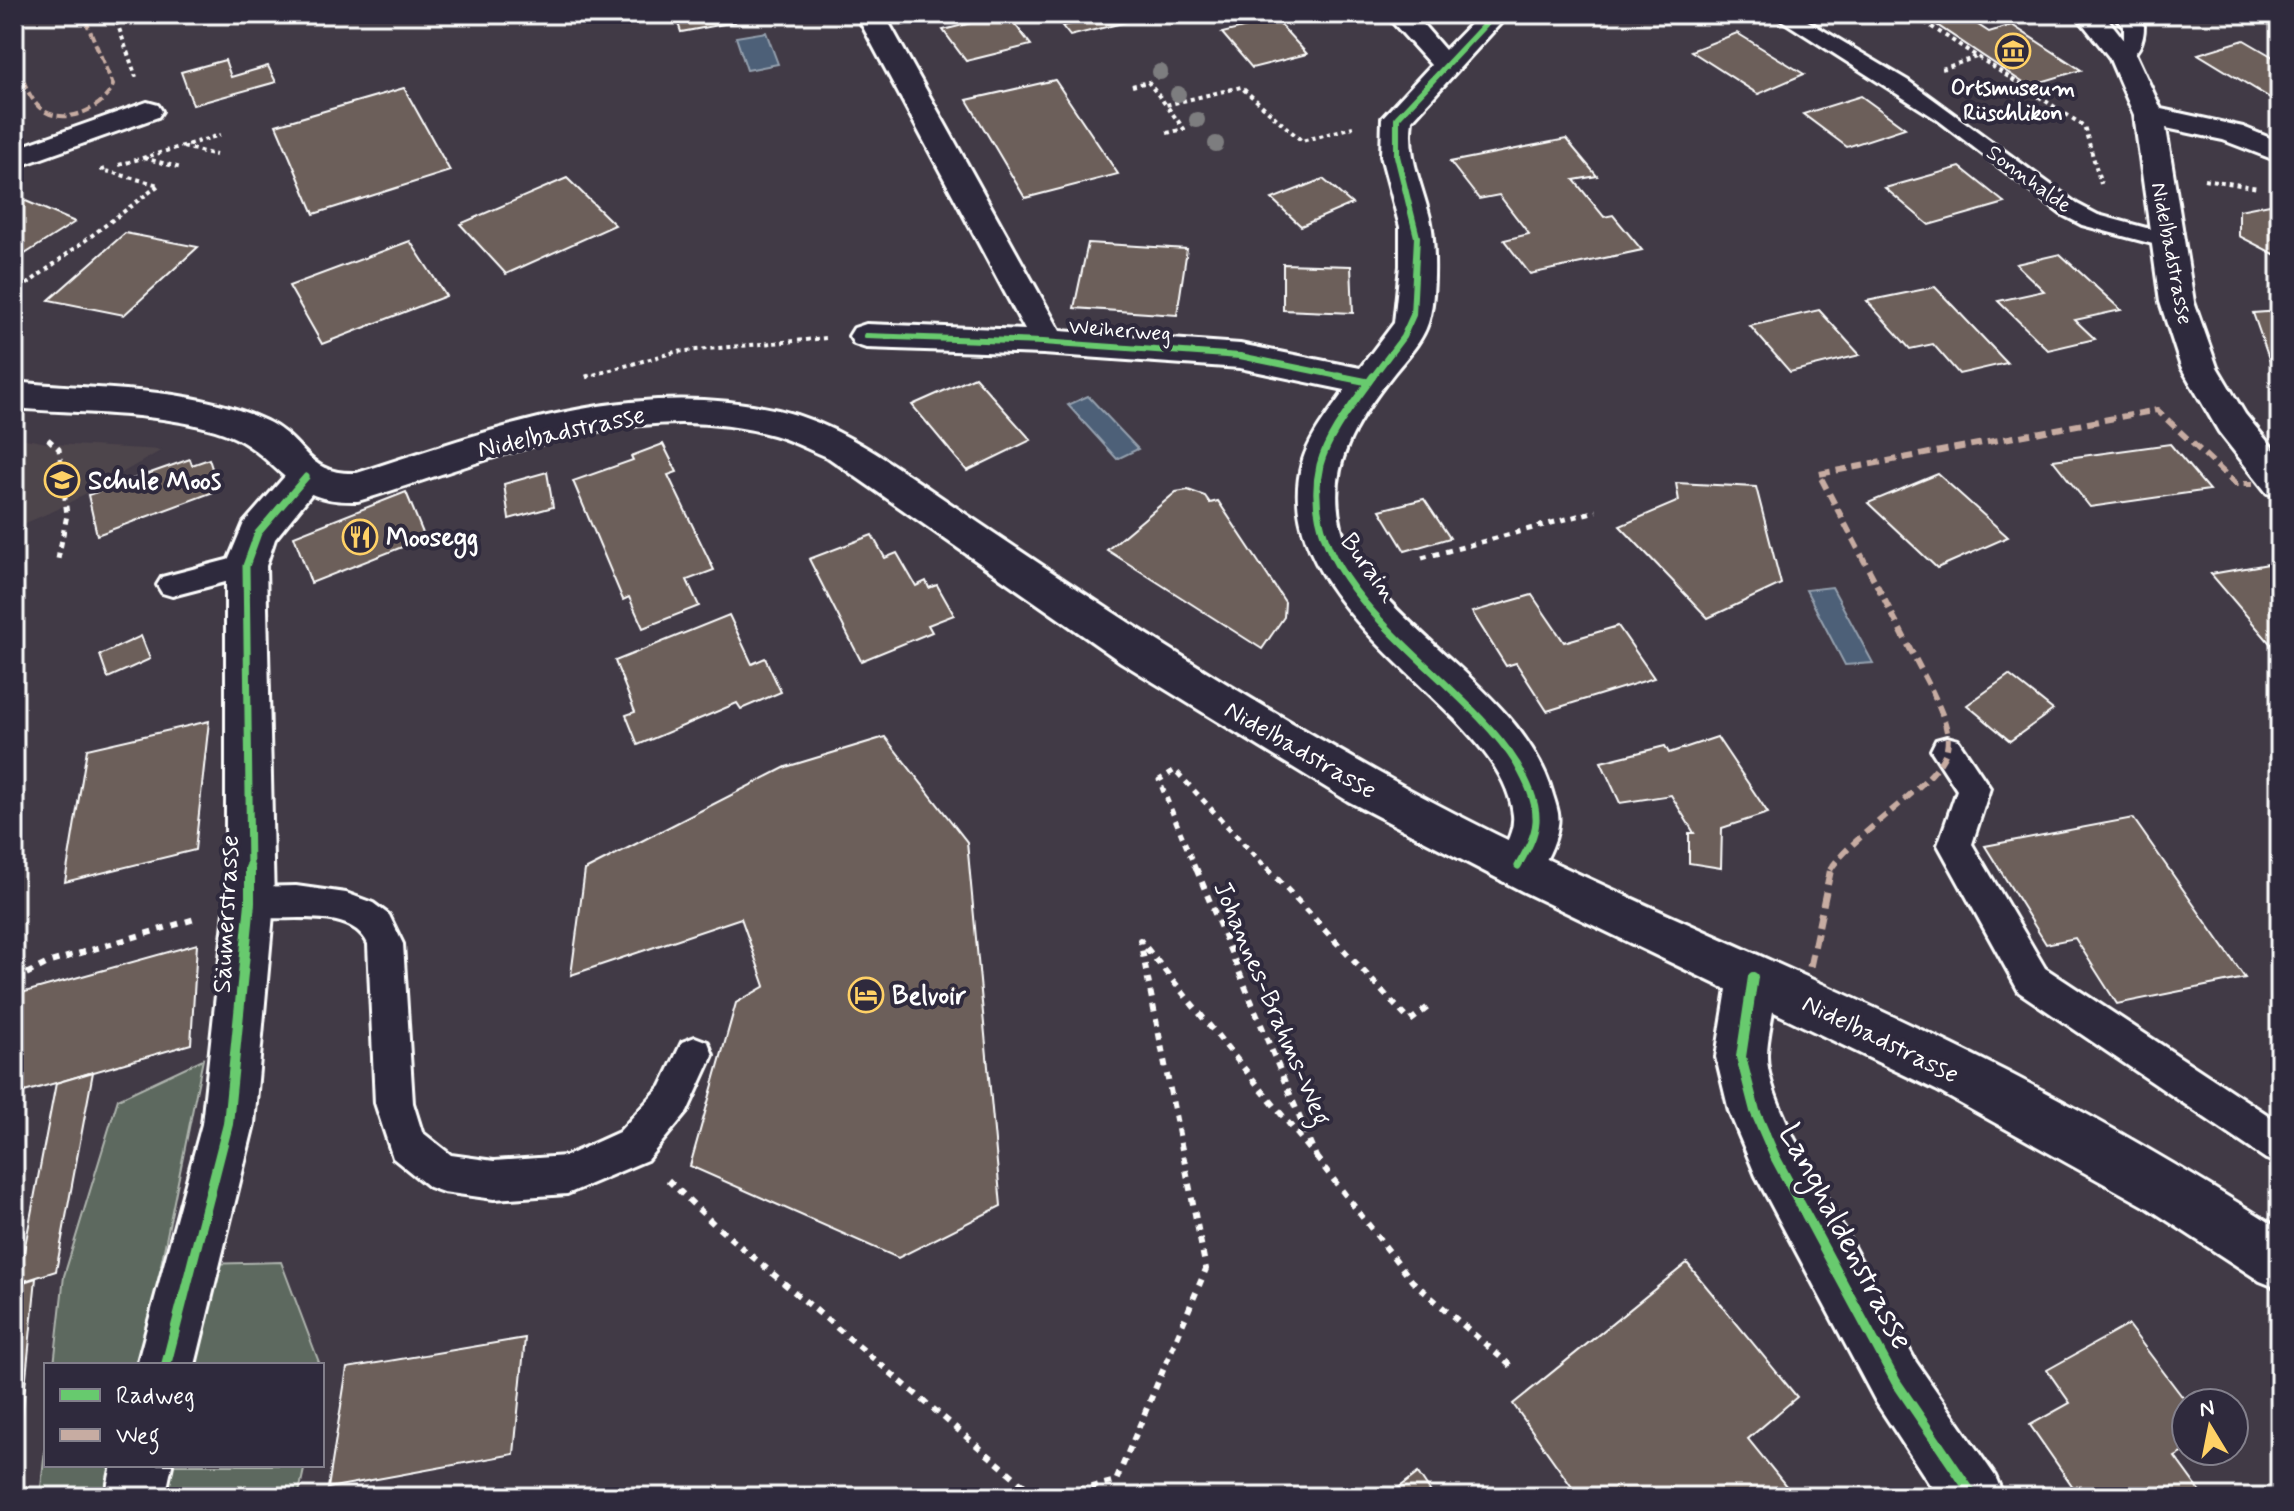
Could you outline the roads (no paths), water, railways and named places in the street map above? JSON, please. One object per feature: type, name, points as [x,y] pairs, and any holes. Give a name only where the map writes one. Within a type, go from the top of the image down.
[{"type":"street","name":"Weiherweg","points":[[870,14],[1042,329],[1043,342]]},
{"type":"street","points":[[1399,14],[1437,58],[1448,62]]},
{"type":"street","name":"Burain","points":[[1495,14],[1397,118],[1392,139],[1415,220],[1418,262],[1411,324],[1368,382],[1321,460],[1317,516],[1328,548],[1353,586],[1513,756],[1530,789],[1536,815],[1533,839],[1518,866]]},
{"type":"street","name":"Nidelbadstrasse","points":[[2089,14],[2122,55],[2149,115],[2177,302],[2199,367],[2232,423],[2280,483]]},
{"type":"street","points":[[14,159],[147,111]]},
{"type":"street","points":[[2149,115],[2241,136],[2280,153]]},
{"type":"street","name":"Weiherweg","points":[[866,336],[1043,342],[1240,356],[1368,382]]},
{"type":"street","points":[[14,395],[168,405],[225,418],[265,435],[306,477]]},
{"type":"street","name":"Nidelbadstrasse","points":[[306,477],[318,486],[339,490],[358,487],[504,440],[615,414],[669,408],[710,408],[747,413],[810,431],[842,449],[1136,650],[1364,787],[1518,866],[1954,1072],[2167,1189],[2280,1261]]},
{"type":"street","name":"Säumerstrasse","points":[[167,1363],[228,1124],[250,903],[246,566],[258,533],[306,477]]},
{"type":"street","name":"Langhaldenstrasse","points":[[1753,977],[1741,1057],[1755,1111],[1775,1157],[1896,1382],[1974,1497]]},
{"type":"street","points":[[135,1497],[142,1467]]},
{"type":"lane","name":"Sonnhalde","points":[[1782,14],[1923,99],[2069,209],[2090,220],[2168,241]]},
{"type":"lane","points":[[2122,14],[2134,26],[2134,40],[2122,55]]},
{"type":"lane","points":[[172,585],[246,566]]},
{"type":"lane","points":[[1947,750],[1974,788],[1955,845],[2032,980],[2280,1145]]},
{"type":"lane","points":[[250,903],[289,899],[355,912],[375,923],[385,944],[394,1103],[407,1144],[443,1173],[494,1180],[567,1175],[633,1146],[674,1099],[695,1055]]},
{"type":"water","points":[[766,32],[778,64],[747,70],[736,37]]},
{"type":"water","points":[[1088,396],[1138,449],[1117,459],[1068,405]]},
{"type":"water","points":[[1832,587],[1873,663],[1845,665],[1806,590]]},
{"type":"place","name":"Ortsmuseum Rüschlikon","points":[[2013,51]]},
{"type":"place","name":"Schule Moos","points":[[62,480]]},
{"type":"place","name":"Moosegg","points":[[360,537]]},
{"type":"place","name":"Belvoir","points":[[866,995]]}]
